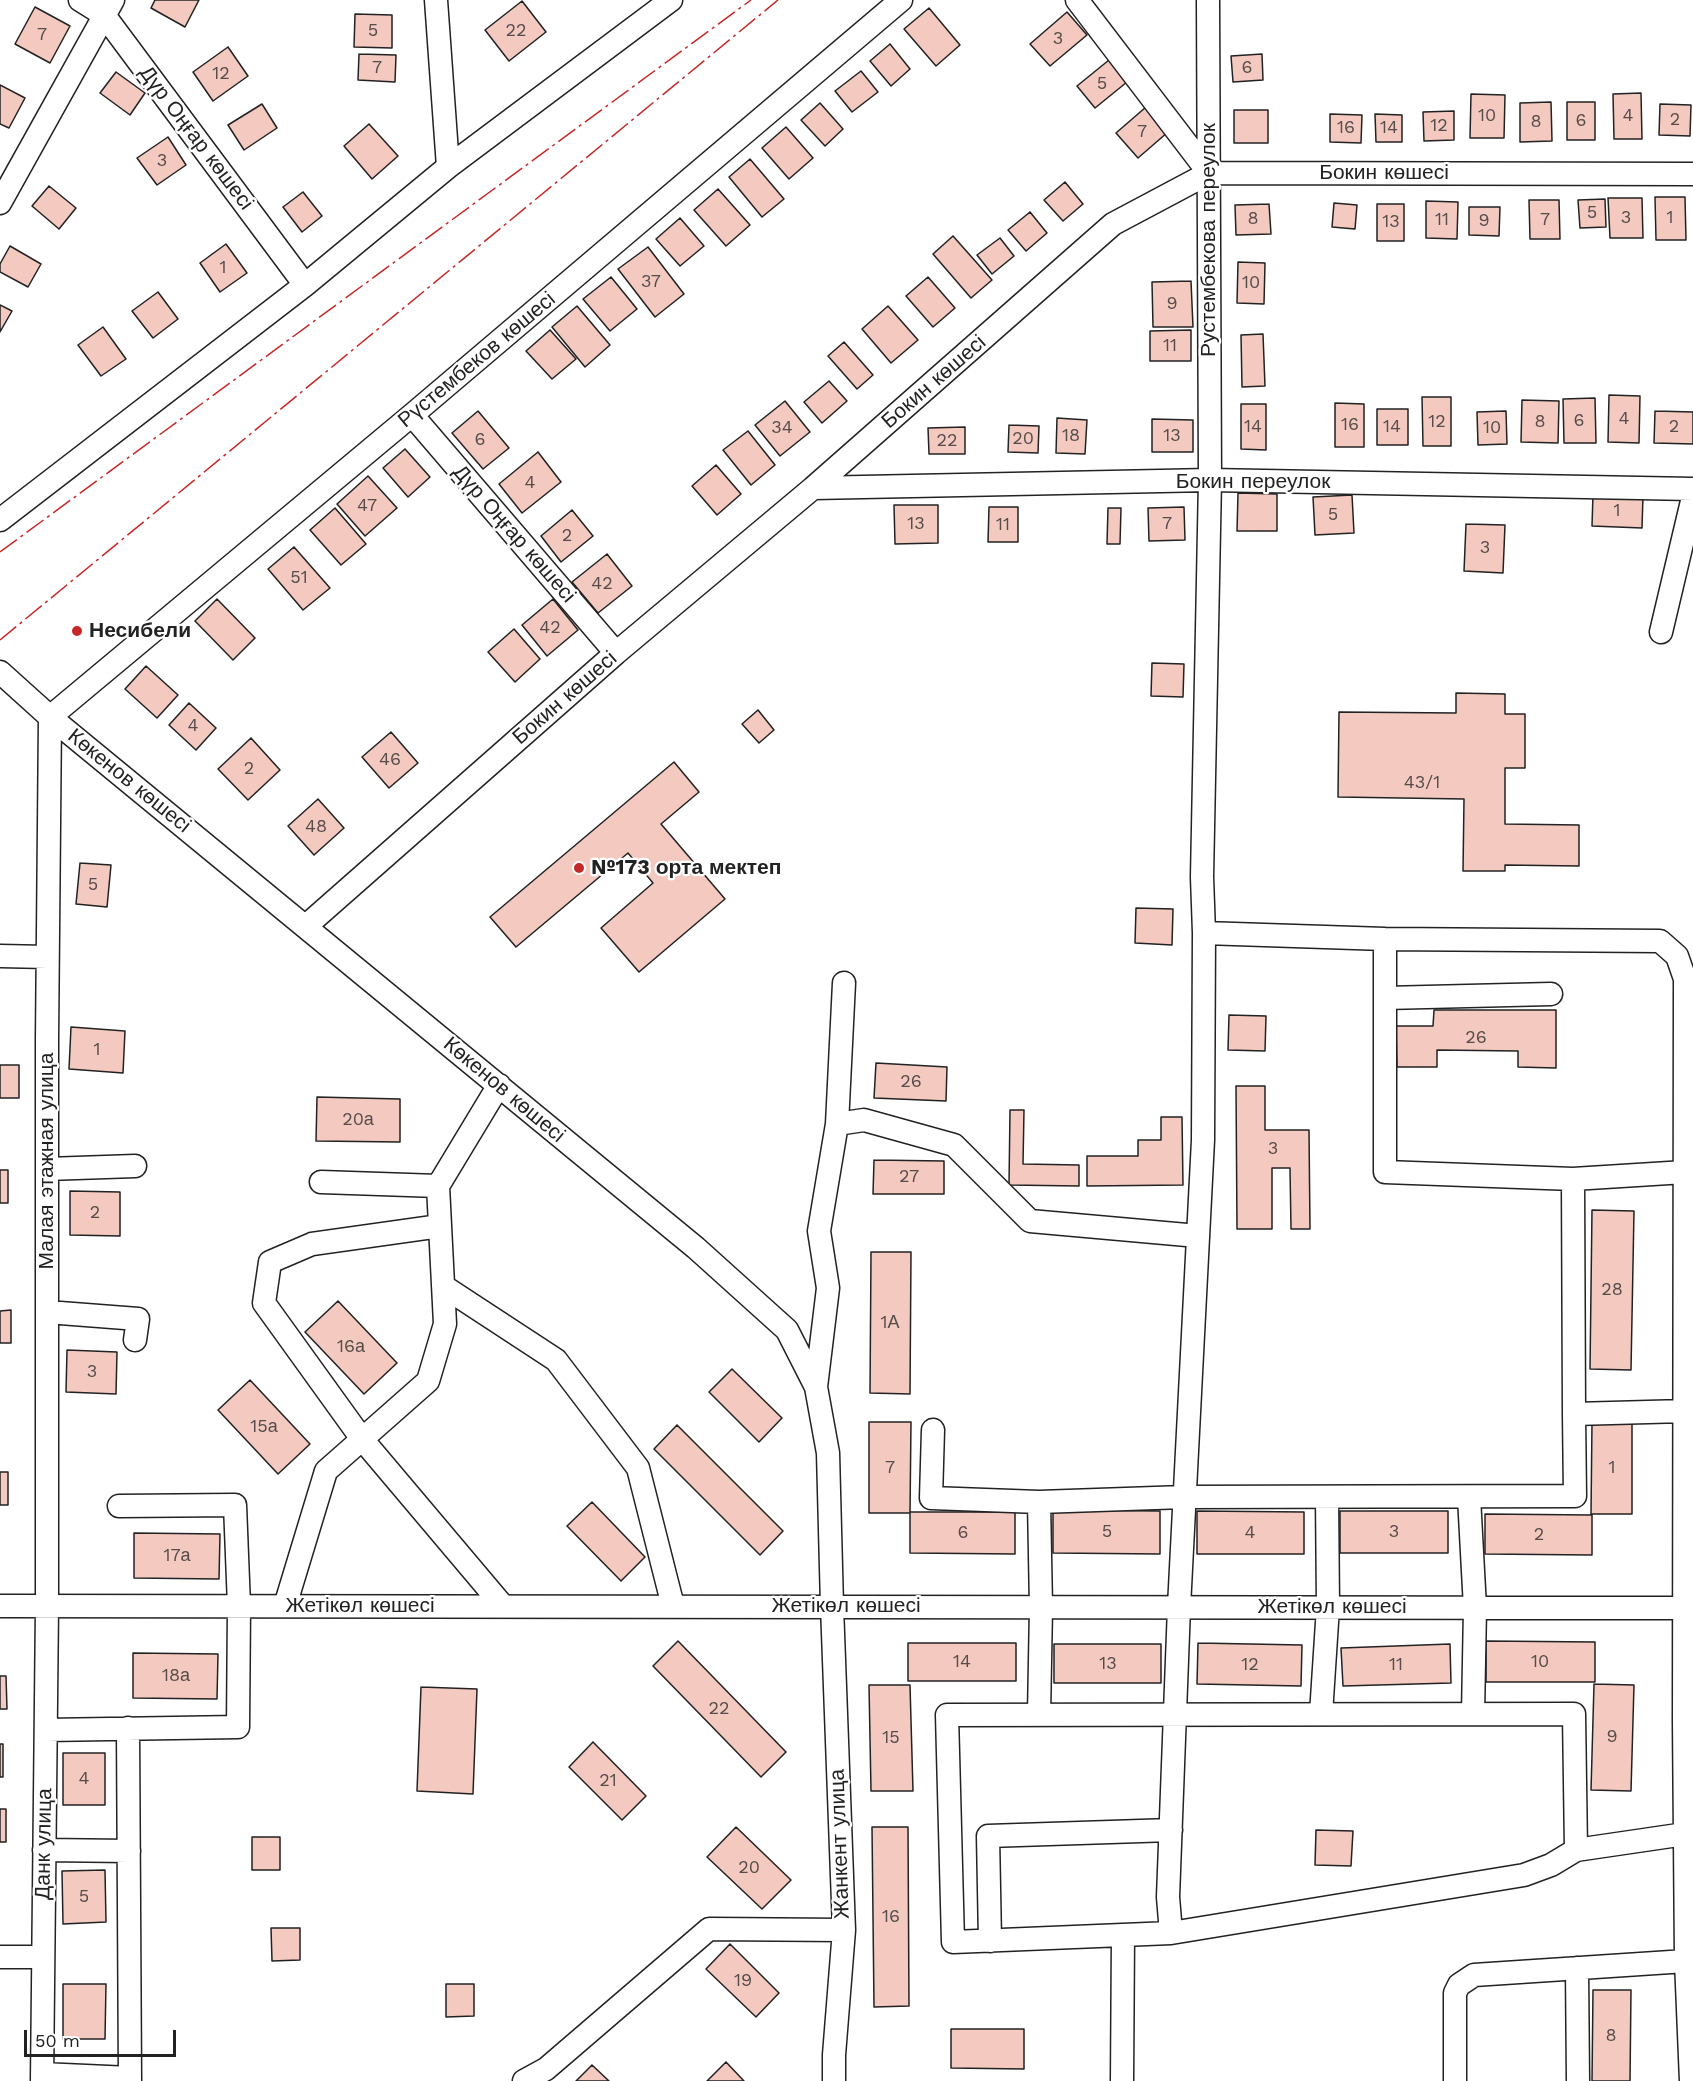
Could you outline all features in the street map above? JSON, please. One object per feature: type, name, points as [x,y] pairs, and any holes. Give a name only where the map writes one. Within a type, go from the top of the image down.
[{"type":"street","name":"Дүр Оңғар көшесі","points":[[80,0],[109,8],[306,285]]},
{"type":"street","points":[[436,0],[448,167]]},
{"type":"street","points":[[0,520],[306,285],[448,167],[671,0]]},
{"type":"street","name":"Рүстембеков көшесі","points":[[50,717],[412,416],[901,0]]},
{"type":"street","points":[[1077,0],[1209,172]]},
{"type":"street","name":"Рустембекова переулок","points":[[1171,1933],[1168,1897],[1179,1607],[1203,1140],[1202,865],[1210,480],[1208,0]]},
{"type":"street","points":[[0,203],[109,8]]},
{"type":"street","name":"Бокин көшесі","points":[[306,926],[616,653],[813,488],[1113,224],[1209,172],[1693,174]]},
{"type":"street","name":"Дүр Оңғар көшесі","points":[[412,416],[616,653]]},
{"type":"street","name":"Бокин переулок","points":[[813,488],[1210,480],[1693,489]]},
{"type":"street","points":[[1661,632],[1693,497]]},
{"type":"street","name":"Көкенов көшесі","points":[[0,672],[50,717],[696,1248],[787,1329],[816,1387],[828,1453],[832,1606]]},
{"type":"street","name":"Малая этажная улица","points":[[47,1606],[47,957],[50,717]]},
{"type":"street","points":[[1204,933],[1385,939],[1660,941],[1677,956],[1685,979],[1684,1172],[1689,1202],[1685,1411],[1688,1722],[1684,1834],[1690,2081]]},
{"type":"street","points":[[1385,939],[1385,1172],[1573,1179],[1684,1172]]},
{"type":"street","points":[[0,956],[47,957]]},
{"type":"street","points":[[816,1387],[828,1288],[819,1231],[837,1124],[844,983]]},
{"type":"street","points":[[1385,998],[1551,994]]},
{"type":"street","points":[[285,1606],[326,1471],[428,1381],[445,1324],[438,1186],[499,1085]]},
{"type":"street","points":[[837,1124],[864,1120],[954,1145],[1030,1221],[1198,1236]]},
{"type":"street","points":[[47,1169],[135,1166]]},
{"type":"street","points":[[933,1431],[932,1498],[1040,1502],[1184,1497],[1575,1496],[1573,1179]]},
{"type":"street","points":[[321,1182],[438,1186]]},
{"type":"street","points":[[440,1226],[312,1244],[270,1262],[264,1303],[362,1439],[503,1606]]},
{"type":"street","points":[[443,1286],[556,1360],[638,1468],[673,1606]]},
{"type":"street","points":[[47,1312],[138,1319],[135,1340]]},
{"type":"street","points":[[1574,1414],[1685,1411]]},
{"type":"street","points":[[1321,1714],[1328,1607],[1327,1497]]},
{"type":"street","points":[[1469,1497],[1475,1608],[1473,1714]]},
{"type":"street","points":[[1039,1715],[1040,1502]]},
{"type":"street","points":[[46,1730],[238,1727],[236,1505],[119,1506]]},
{"type":"street","name":"Жетікөл көшесі","points":[[0,1606],[1688,1608]]},
{"type":"street","name":"Данк улица","points":[[42,2078],[47,1606]]},
{"type":"street","name":"Жанкент улица","points":[[832,1606],[844,1930],[834,2081]]},
{"type":"street","points":[[1576,1850],[1574,1714],[947,1715],[953,1942],[1171,1933],[1524,1875],[1551,1865],[1576,1850],[1684,1834]]},
{"type":"street","points":[[42,2078],[130,2080],[128,1728]]},
{"type":"street","points":[[990,1941],[988,1836],[1171,1830]]},
{"type":"street","points":[[44,1850],[129,1851]]},
{"type":"street","points":[[524,2081],[546,2069],[709,1929],[844,1930]]},
{"type":"street","points":[[1122,2081],[1123,1935]]},
{"type":"street","points":[[0,1956],[43,1958]]},
{"type":"street","points":[[1455,2081],[1455,1994],[1459,1985],[1474,1976],[1686,1961]]},
{"type":"street","points":[[1577,1968],[1578,2081]]},
{"type":"building","points":[[155,0],[199,0],[185,27],[151,8]]},
{"type":"building","points":[[522,1],[546,32],[509,61],[485,30]]},
{"type":"building","points":[[35,7],[70,26],[50,63],[15,44]]},
{"type":"building","points":[[929,8],[960,45],[936,66],[904,29]]},
{"type":"building","points":[[1067,12],[1087,35],[1050,66],[1030,44]]},
{"type":"building","points":[[355,14],[392,15],[392,48],[354,47]]},
{"type":"building","points":[[890,44],[910,69],[891,86],[870,61]]},
{"type":"building","points":[[228,47],[248,76],[213,101],[193,72]]},
{"type":"building","points":[[359,54],[396,55],[395,82],[358,80]]},
{"type":"building","points":[[1262,54],[1263,80],[1233,82],[1231,56]]},
{"type":"building","points":[[1109,60],[1127,82],[1095,108],[1077,86]]},
{"type":"building","points":[[861,71],[878,92],[852,112],[835,91]]},
{"type":"building","points":[[116,72],[145,93],[130,115],[100,93]]},
{"type":"building","points":[[0,85],[25,98],[9,128],[0,124]]},
{"type":"building","points":[[1641,93],[1642,139],[1614,139],[1613,94]]},
{"type":"building","points":[[1471,94],[1505,95],[1504,138],[1470,138]]},
{"type":"building","points":[[1551,102],[1552,141],[1520,142],[1520,103]]},
{"type":"building","points":[[1567,102],[1595,102],[1595,140],[1567,140]]},
{"type":"building","points":[[820,103],[843,129],[825,146],[801,120]]},
{"type":"building","points":[[262,104],[277,128],[244,150],[228,125]]},
{"type":"building","points":[[1660,104],[1691,105],[1690,136],[1659,135]]},
{"type":"building","points":[[1146,107],[1168,132],[1138,158],[1116,133]]},
{"type":"building","points":[[1234,110],[1268,110],[1268,143],[1234,143]]},
{"type":"building","points":[[1454,111],[1454,140],[1424,141],[1423,112]]},
{"type":"building","points":[[1330,114],[1362,115],[1361,143],[1330,142]]},
{"type":"building","points":[[1375,114],[1402,115],[1402,142],[1376,142]]},
{"type":"building","points":[[369,124],[398,156],[372,179],[344,146]]},
{"type":"building","points":[[786,127],[813,158],[789,179],[762,148]]},
{"type":"building","points":[[168,137],[186,165],[157,185],[137,158]]},
{"type":"building","points":[[750,159],[784,199],[762,217],[729,177]]},
{"type":"building","points":[[1065,182],[1083,204],[1063,221],[1044,200]]},
{"type":"building","points":[[49,186],[76,208],[59,229],[32,206]]},
{"type":"building","points":[[718,189],[750,225],[726,246],[694,210]]},
{"type":"building","points":[[303,192],[322,216],[302,232],[283,207]]},
{"type":"building","points":[[1655,197],[1685,197],[1686,240],[1656,240]]},
{"type":"building","points":[[1608,198],[1642,198],[1643,238],[1610,238]]},
{"type":"building","points":[[1605,199],[1606,227],[1580,228],[1578,200]]},
{"type":"building","points":[[1529,200],[1559,200],[1560,239],[1530,239]]},
{"type":"building","points":[[1426,201],[1458,202],[1457,239],[1426,238]]},
{"type":"building","points":[[1334,203],[1357,205],[1355,229],[1332,227]]},
{"type":"building","points":[[1269,204],[1271,234],[1236,235],[1235,205]]},
{"type":"building","points":[[1377,204],[1404,204],[1404,241],[1377,241]]},
{"type":"building","points":[[1469,207],[1500,207],[1499,236],[1469,235]]},
{"type":"building","points":[[1030,212],[1047,233],[1026,251],[1008,230]]},
{"type":"building","points":[[680,218],[704,246],[680,266],[656,239]]},
{"type":"building","points":[[953,236],[992,280],[971,298],[933,254]]},
{"type":"building","points":[[1000,238],[1014,256],[992,274],[977,255]]},
{"type":"building","points":[[226,244],[247,273],[220,292],[200,263]]},
{"type":"building","points":[[10,246],[41,264],[28,287],[0,272],[0,264]]},
{"type":"building","points":[[648,247],[684,294],[655,317],[618,269]]},
{"type":"building","points":[[1238,262],[1265,263],[1264,304],[1237,303]]},
{"type":"building","points":[[611,277],[637,309],[610,331],[583,299]]},
{"type":"building","points":[[928,277],[955,308],[933,327],[906,296]]},
{"type":"building","points":[[1191,281],[1193,327],[1153,327],[1152,282]]},
{"type":"building","points":[[158,292],[178,319],[153,338],[132,311]]},
{"type":"building","points":[[0,305],[12,311],[0,332]]},
{"type":"building","points":[[577,306],[610,345],[585,367],[552,327]]},
{"type":"building","points":[[888,306],[918,340],[891,363],[862,329]]},
{"type":"building","points":[[103,327],[126,359],[101,376],[78,345]]},
{"type":"building","points":[[550,330],[576,359],[552,379],[526,351]]},
{"type":"building","points":[[1191,330],[1191,361],[1150,361],[1150,331]]},
{"type":"building","points":[[1263,334],[1265,386],[1242,387],[1241,335]]},
{"type":"building","points":[[844,342],[873,375],[857,389],[828,356]]},
{"type":"building","points":[[829,381],[847,401],[822,423],[804,402]]},
{"type":"building","points":[[1609,395],[1640,396],[1639,443],[1608,442]]},
{"type":"building","points":[[1422,397],[1451,397],[1451,446],[1423,446]]},
{"type":"building","points":[[1595,398],[1596,443],[1564,443],[1563,399]]},
{"type":"building","points":[[1522,400],[1559,401],[1558,443],[1521,442]]},
{"type":"building","points":[[785,401],[810,432],[780,456],[755,425]]},
{"type":"building","points":[[1335,403],[1364,404],[1364,447],[1335,447]]},
{"type":"building","points":[[1241,404],[1266,404],[1266,450],[1241,449]]},
{"type":"building","points":[[1377,409],[1408,409],[1408,445],[1377,445]]},
{"type":"building","points":[[478,411],[509,448],[483,469],[452,433]]},
{"type":"building","points":[[1506,411],[1507,444],[1478,445],[1477,412]]},
{"type":"building","points":[[1655,411],[1693,412],[1693,444],[1654,443]]},
{"type":"building","points":[[1057,418],[1087,420],[1085,454],[1056,453]]},
{"type":"building","points":[[1152,419],[1193,420],[1193,452],[1152,452]]},
{"type":"building","points":[[1009,425],[1039,426],[1038,453],[1008,452]]},
{"type":"building","points":[[965,427],[965,454],[929,454],[928,428]]},
{"type":"building","points":[[748,431],[775,465],[751,485],[723,450]]},
{"type":"building","points":[[405,449],[430,477],[408,497],[383,468]]},
{"type":"building","points":[[538,452],[561,482],[522,513],[499,484]]},
{"type":"building","points":[[716,465],[741,494],[717,515],[692,486]]},
{"type":"building","points":[[368,476],[397,508],[365,536],[337,504]]},
{"type":"building","points":[[1238,493],[1277,494],[1277,531],[1237,531]]},
{"type":"building","points":[[1593,494],[1643,496],[1642,528],[1592,526]]},
{"type":"building","points":[[1352,495],[1354,533],[1315,535],[1313,497]]},
{"type":"building","points":[[894,505],[938,505],[938,543],[895,544]]},
{"type":"building","points":[[989,507],[1018,507],[1018,542],[988,542]]},
{"type":"building","points":[[1184,507],[1185,540],[1149,541],[1148,508]]},
{"type":"building","points":[[335,508],[366,544],[341,565],[310,530]]},
{"type":"building","points":[[1108,508],[1121,508],[1120,544],[1107,544]]},
{"type":"building","points":[[572,510],[593,536],[561,562],[541,536]]},
{"type":"building","points":[[1466,524],[1505,525],[1503,573],[1464,571]]},
{"type":"building","points":[[294,547],[330,588],[303,610],[268,569]]},
{"type":"building","points":[[607,554],[632,586],[598,613],[572,582]]},
{"type":"building","points":[[217,599],[255,638],[233,660],[195,621]]},
{"type":"building","points":[[553,599],[578,630],[547,656],[522,625]]},
{"type":"building","points":[[514,629],[540,659],[515,682],[488,652]]},
{"type":"building","points":[[1152,663],[1184,664],[1183,697],[1151,696]]},
{"type":"building","points":[[146,666],[178,695],[157,718],[125,689]]},
{"type":"building","points":[[1456,693],[1505,694],[1505,714],[1525,714],[1525,768],[1505,768],[1505,824],[1579,825],[1579,866],[1505,865],[1505,871],[1463,871],[1464,799],[1338,797],[1339,712],[1456,713]]},
{"type":"building","points":[[189,703],[216,728],[196,750],[169,725]]},
{"type":"building","points":[[758,710],[774,730],[759,743],[742,724]]},
{"type":"building","points":[[391,732],[418,763],[389,788],[362,757]]},
{"type":"building","points":[[251,738],[280,770],[248,800],[218,769]]},
{"type":"building","name":"№173 орта мектеп","points":[[674,762],[699,792],[661,824],[725,899],[639,972],[601,928],[653,883],[628,853],[516,947],[490,917]]},
{"type":"building","points":[[318,799],[344,828],[314,855],[288,826]]},
{"type":"building","points":[[80,863],[111,865],[107,907],[76,904]]},
{"type":"building","points":[[1136,908],[1173,909],[1172,945],[1135,943]]},
{"type":"building","points":[[1434,1010],[1556,1010],[1556,1068],[1518,1067],[1518,1051],[1437,1050],[1437,1067],[1397,1067],[1396,1026],[1433,1026]]},
{"type":"building","points":[[1229,1015],[1266,1016],[1265,1051],[1228,1050]]},
{"type":"building","points":[[71,1027],[125,1031],[123,1073],[69,1069]]},
{"type":"building","points":[[876,1063],[947,1067],[946,1101],[874,1098]]},
{"type":"building","points":[[0,1065],[19,1065],[19,1098],[0,1098]]},
{"type":"building","points":[[1236,1086],[1265,1086],[1265,1130],[1309,1130],[1310,1229],[1291,1229],[1290,1168],[1272,1168],[1272,1229],[1237,1229]]},
{"type":"building","points":[[317,1097],[400,1099],[400,1142],[316,1141]]},
{"type":"building","points":[[1010,1110],[1024,1110],[1023,1164],[1079,1165],[1079,1186],[1009,1185]]},
{"type":"building","points":[[1161,1117],[1182,1117],[1183,1185],[1087,1186],[1087,1156],[1138,1156],[1138,1140],[1161,1140]]},
{"type":"building","points":[[874,1160],[944,1161],[944,1194],[873,1194]]},
{"type":"building","points":[[0,1170],[8,1170],[8,1203],[0,1203]]},
{"type":"building","points":[[70,1191],[120,1192],[120,1236],[70,1235]]},
{"type":"building","points":[[1592,1210],[1634,1211],[1631,1370],[1590,1369]]},
{"type":"building","points":[[871,1252],[911,1252],[910,1394],[870,1393]]},
{"type":"building","points":[[338,1301],[397,1363],[364,1394],[305,1332]]},
{"type":"building","points":[[11,1310],[11,1343],[0,1343],[0,1311]]},
{"type":"building","points":[[67,1350],[117,1352],[116,1394],[66,1392]]},
{"type":"building","points":[[732,1369],[782,1418],[759,1442],[709,1392]]},
{"type":"building","points":[[250,1380],[310,1444],[278,1474],[218,1410]]},
{"type":"building","points":[[869,1422],[911,1422],[910,1513],[869,1513]]},
{"type":"building","points":[[1592,1422],[1632,1422],[1632,1514],[1591,1514]]},
{"type":"building","points":[[677,1425],[783,1531],[760,1555],[654,1449]]},
{"type":"building","points":[[0,1472],[8,1472],[8,1505],[0,1505]]},
{"type":"building","points":[[592,1502],[645,1557],[621,1581],[567,1526]]},
{"type":"building","points":[[1053,1510],[1160,1511],[1160,1554],[1053,1553]]},
{"type":"building","points":[[1197,1511],[1304,1512],[1304,1554],[1197,1554]]},
{"type":"building","points":[[1340,1511],[1448,1511],[1448,1553],[1340,1553]]},
{"type":"building","points":[[910,1512],[1015,1512],[1015,1554],[910,1553]]},
{"type":"building","points":[[1485,1514],[1592,1515],[1592,1555],[1485,1554]]},
{"type":"building","points":[[134,1533],[220,1534],[219,1579],[134,1578]]},
{"type":"building","points":[[678,1641],[786,1752],[761,1777],[653,1666]]},
{"type":"building","points":[[1486,1641],[1595,1642],[1595,1682],[1486,1682]]},
{"type":"building","points":[[908,1643],[1016,1643],[1016,1681],[908,1681]]},
{"type":"building","points":[[1198,1643],[1302,1645],[1301,1686],[1197,1684]]},
{"type":"building","points":[[1054,1644],[1161,1644],[1161,1683],[1054,1683]]},
{"type":"building","points":[[1450,1644],[1451,1683],[1343,1686],[1341,1648]]},
{"type":"building","points":[[133,1653],[218,1654],[217,1699],[133,1698]]},
{"type":"building","points":[[0,1676],[6,1676],[7,1709],[0,1709]]},
{"type":"building","points":[[1594,1684],[1634,1685],[1631,1791],[1591,1790]]},
{"type":"building","points":[[869,1685],[910,1685],[913,1791],[871,1791]]},
{"type":"building","points":[[421,1687],[477,1689],[473,1794],[417,1791]]},
{"type":"building","points":[[593,1742],[646,1796],[622,1820],[569,1767]]},
{"type":"building","points":[[0,1744],[3,1744],[3,1777],[0,1777]]},
{"type":"building","points":[[63,1753],[105,1753],[105,1805],[63,1805]]},
{"type":"building","points":[[0,1809],[6,1809],[6,1842],[0,1842]]},
{"type":"building","points":[[736,1827],[791,1880],[762,1909],[707,1857]]},
{"type":"building","points":[[872,1827],[908,1827],[909,2006],[874,2007]]},
{"type":"building","points":[[1316,1830],[1353,1831],[1351,1866],[1315,1865]]},
{"type":"building","points":[[252,1837],[280,1837],[280,1870],[252,1870]]},
{"type":"building","points":[[105,1870],[106,1922],[63,1924],[62,1871]]},
{"type":"building","points":[[271,1928],[300,1928],[300,1960],[272,1961]]},
{"type":"building","points":[[730,1944],[779,1993],[756,2017],[706,1969]]},
{"type":"building","points":[[63,1984],[106,1984],[105,2039],[63,2039]]},
{"type":"building","points":[[446,1984],[474,1984],[474,2016],[446,2017]]},
{"type":"building","points":[[1593,1990],[1631,1990],[1630,2081],[1592,2081]]},
{"type":"building","points":[[951,2029],[1024,2029],[1024,2069],[951,2068]]},
{"type":"building","points":[[726,2062],[744,2081],[707,2081]]},
{"type":"building","points":[[592,2065],[609,2081],[576,2081]]},
{"type":"power","points":[[0,552],[751,0]]},
{"type":"power","points":[[0,640],[778,0]]},
{"type":"place","name":"Несибели","points":[[77,631]]},
{"type":"place","name":"№173 орта мектеп","points":[[579,868]]}]
